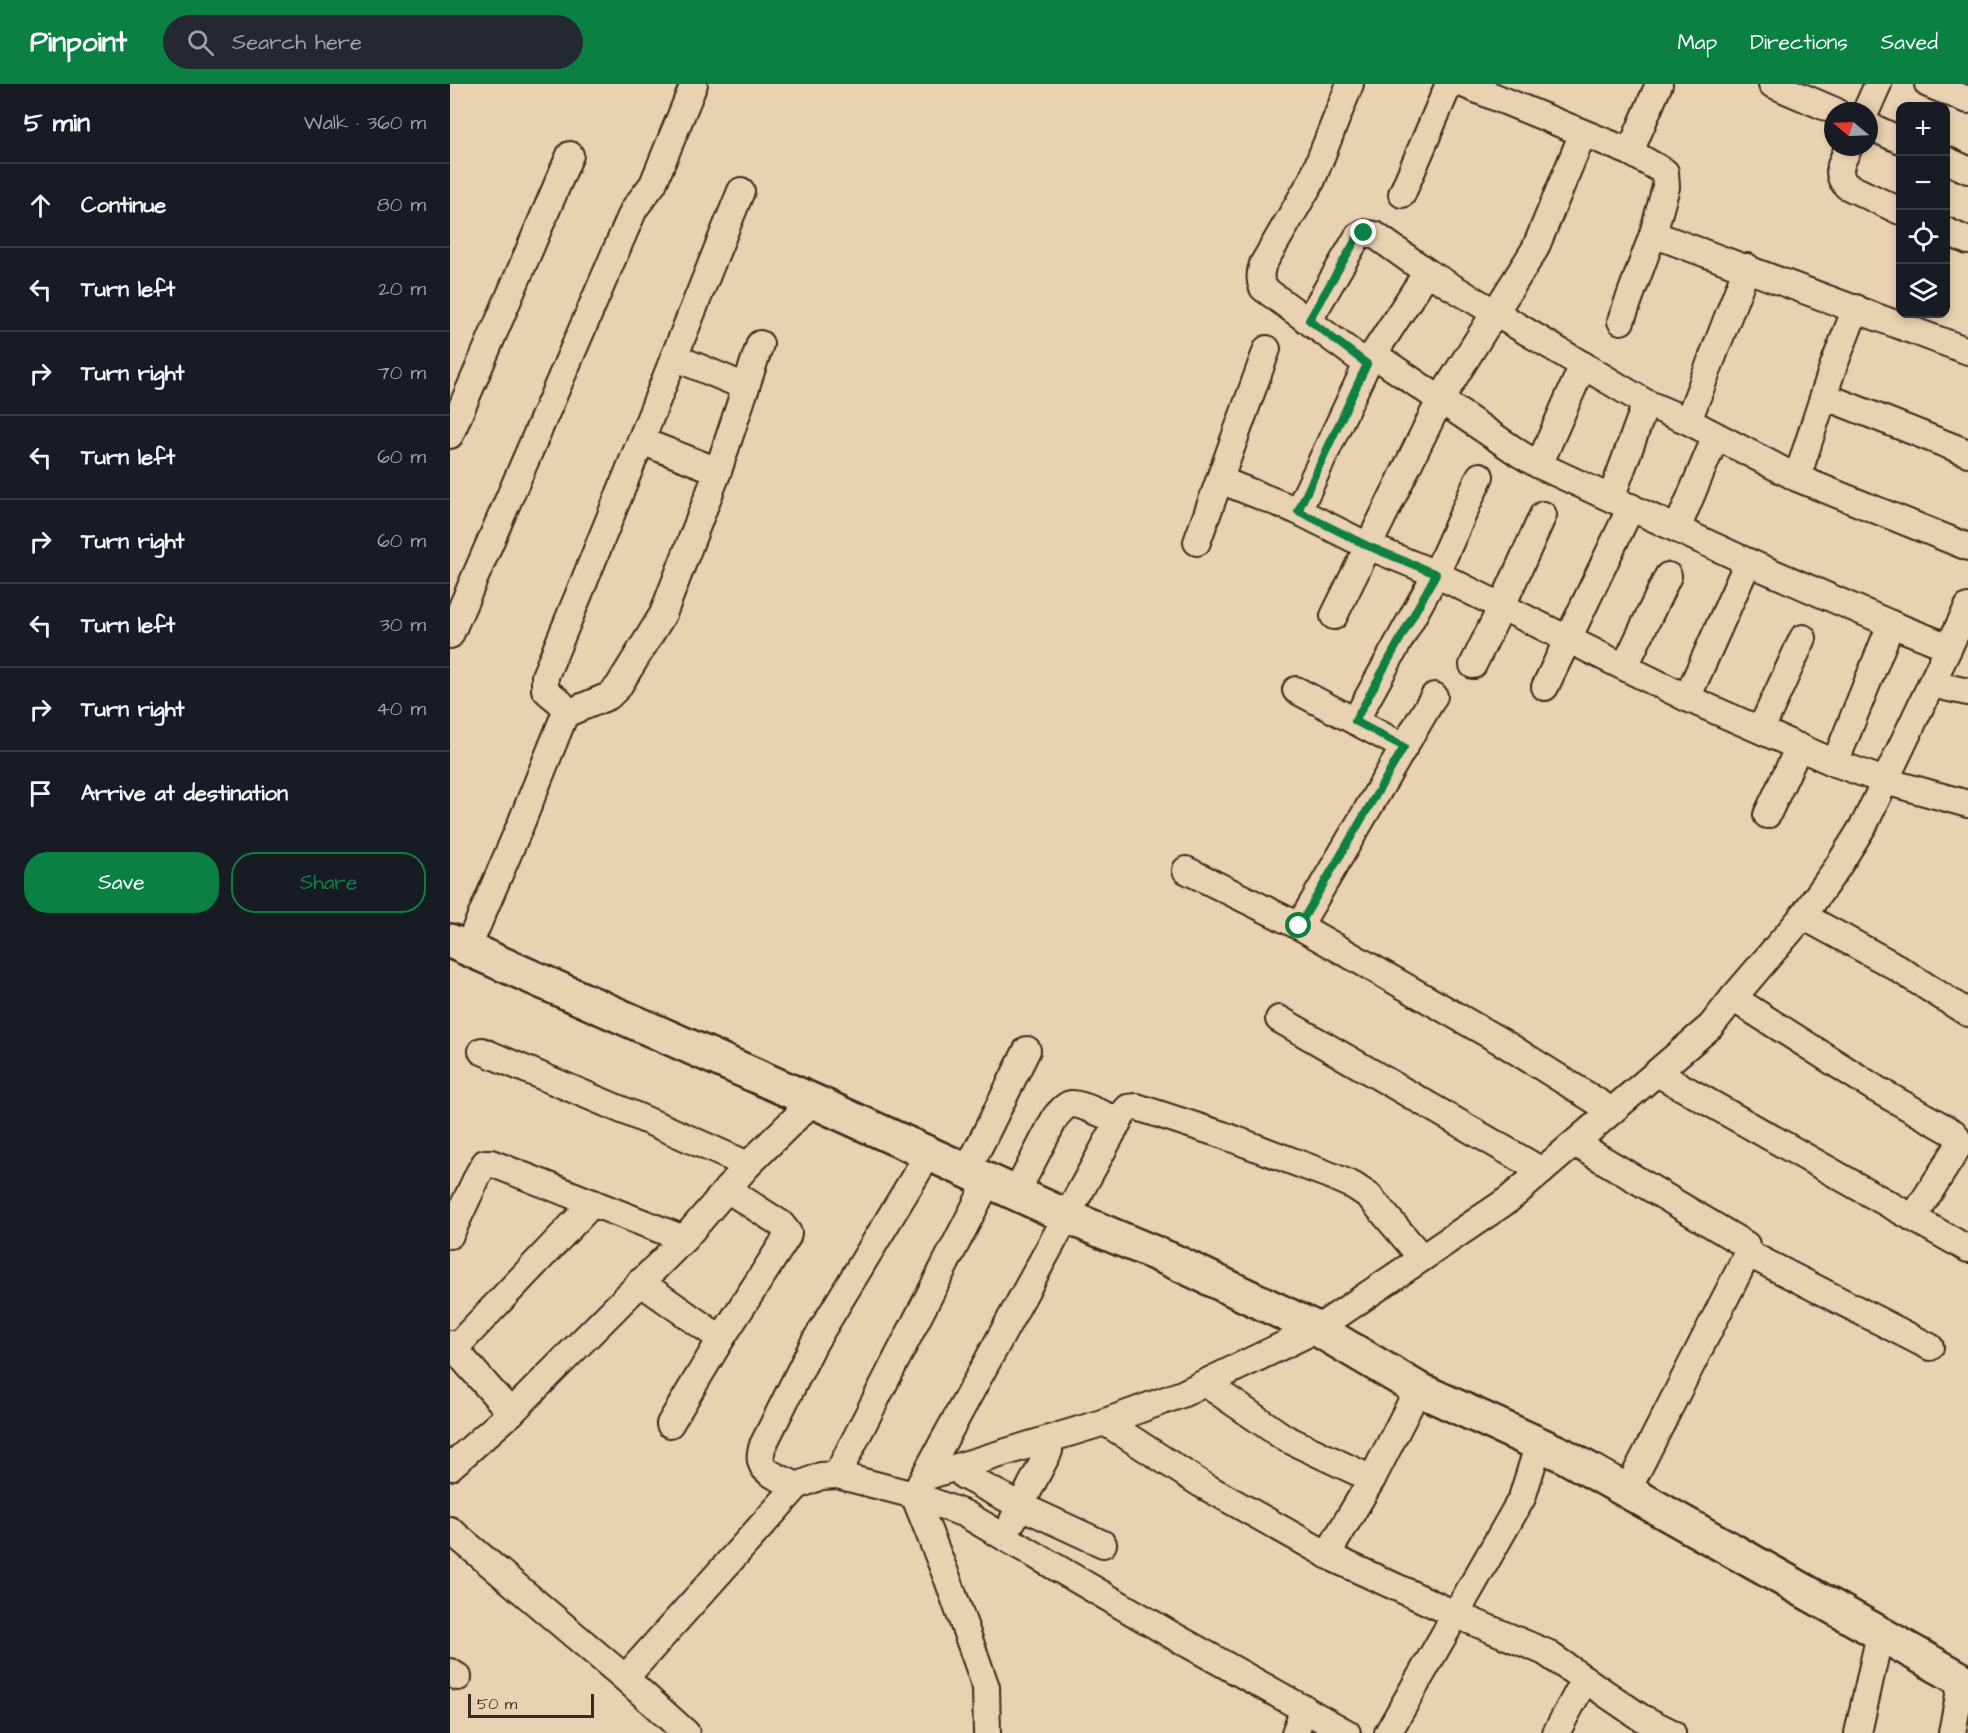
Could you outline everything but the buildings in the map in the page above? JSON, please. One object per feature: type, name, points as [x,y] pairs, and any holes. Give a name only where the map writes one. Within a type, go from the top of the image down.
[{"type":"highway","points":[[459,945],[1172,1260],[1317,1329],[1418,1389],[1539,1443],[1965,1681]]},
{"type":"street","points":[[450,634],[634,209],[653,184],[694,84]]},
{"type":"street","points":[[1350,84],[1316,171],[1263,264],[1260,273],[1263,288],[1309,320],[1440,400],[1539,465],[1748,562],[1949,647]]},
{"type":"street","points":[[1402,194],[1449,84]]},
{"type":"street","points":[[1463,84],[1630,152],[1665,172],[1665,188],[1653,234],[1621,321]]},
{"type":"street","points":[[1630,152],[1659,84]]},
{"type":"street","points":[[1772,84],[1824,106]]},
{"type":"street","points":[[1870,102],[1878,84]]},
{"type":"street","points":[[1928,84],[1968,100]]},
{"type":"street","points":[[1878,130],[1896,138]]},
{"type":"street","points":[[1334,616],[1440,400],[1535,249],[1583,133]]},
{"type":"street","points":[[450,435],[570,155]]},
{"type":"street","points":[[1845,156],[1839,174],[1841,181],[1898,210]]},
{"type":"street","points":[[1950,162],[1968,170]]},
{"type":"street","points":[[459,945],[524,816],[565,714],[564,706],[560,701],[545,689],[545,676],[612,518],[741,191]]},
{"type":"street","points":[[1309,320],[1358,236],[1364,233],[1375,235],[1427,272],[1646,403],[1688,421],[1797,478],[1968,547]]},
{"type":"street","points":[[1950,233],[1968,241]]},
{"type":"street","points":[[1653,234],[1968,351]]},
{"type":"street","points":[[1688,421],[1747,267]]},
{"type":"street","points":[[1298,511],[1370,359],[1427,272]]},
{"type":"street","points":[[1797,478],[1856,308]]},
{"type":"street","points":[[565,714],[609,696],[618,687],[663,614],[718,471],[760,344]]},
{"type":"street","points":[[1197,542],[1268,349]]},
{"type":"street","points":[[674,357],[746,387]]},
{"type":"street","points":[[1539,465],[1583,365]]},
{"type":"street","points":[[1824,396],[1968,453]]},
{"type":"street","points":[[1545,687],[1569,639],[1621,502],[1646,403]]},
{"type":"street","points":[[1677,529],[1716,436]]},
{"type":"street","points":[[641,441],[718,471]]},
{"type":"street","points":[[1355,721],[1436,574],[1480,476]]},
{"type":"street","points":[[1220,480],[1298,511],[1368,546],[1436,574],[1687,698],[1834,763],[1885,781],[1968,804]]},
{"type":"street","points":[[1473,665],[1543,515]]},
{"type":"street","points":[[1687,698],[1748,562]]},
{"type":"street","points":[[1625,666],[1668,576]]},
{"type":"street","points":[[919,1486],[1182,1394],[1317,1329],[1508,1200],[1711,1026],[1803,915],[1837,868],[1865,823],[1968,607]]},
{"type":"street","points":[[1834,763],[1891,624]]},
{"type":"street","points":[[1761,729],[1803,638]]},
{"type":"street","points":[[1931,684],[1968,692]]},
{"type":"street","points":[[1296,690],[1404,747]]},
{"type":"street","points":[[1299,926],[1434,696]]},
{"type":"street","points":[[1767,815],[1799,747]]},
{"type":"street","points":[[1186,870],[1299,926],[1502,1042],[1612,1111]]},
{"type":"street","points":[[1803,915],[1891,964],[1968,1013]]},
{"type":"street","points":[[1732,998],[1876,1089],[1954,1133],[1958,1147],[1913,1218]]},
{"type":"street","points":[[1279,1019],[1542,1171]]},
{"type":"street","points":[[837,1475],[990,1181],[1027,1050]]},
{"type":"street","points":[[482,1051],[747,1165]]},
{"type":"street","points":[[1657,1073],[1968,1250]]},
{"type":"street","points":[[450,1467],[511,1413],[684,1239],[747,1165],[813,1101]]},
{"type":"street","points":[[990,1181],[1063,1108],[1071,1104],[1119,1121]]},
{"type":"street","points":[[987,1733],[986,1687],[948,1580],[919,1486],[1066,1215],[1128,1108],[1137,1107],[1223,1135],[1342,1180],[1368,1196],[1422,1258]]},
{"type":"street","points":[[1575,1143],[1746,1245],[1747,1253],[1627,1491]]},
{"type":"street","points":[[796,1486],[763,1469],[760,1462],[764,1445],[814,1342],[929,1153]]},
{"type":"street","points":[[450,1235],[485,1164],[500,1165],[684,1239]]},
{"type":"street","points":[[670,1424],[788,1233],[781,1224],[727,1189]]},
{"type":"street","points":[[511,1413],[452,1346],[593,1203]]},
{"type":"street","points":[[1747,1253],[1930,1347]]},
{"type":"street","points":[[640,1282],[721,1339]]},
{"type":"street","points":[[1205,1383],[1285,1438],[1372,1479]]},
{"type":"street","points":[[1327,1555],[1372,1479],[1418,1389]]},
{"type":"street","points":[[1105,1422],[1201,1484],[1327,1555],[1457,1615],[1545,1652],[1585,1679],[1636,1725],[1672,1733]]},
{"type":"street","points":[[1388,1733],[1522,1498],[1539,1443]]},
{"type":"street","points":[[1005,1537],[1049,1451]]},
{"type":"street","points":[[626,1678],[796,1486],[821,1476],[837,1475],[919,1486],[1170,1634],[1347,1733]]},
{"type":"street","points":[[964,1476],[1021,1506],[1103,1544]]},
{"type":"street","points":[[450,1530],[626,1678],[686,1733]]},
{"type":"street","points":[[1858,1733],[1880,1634]]},
{"type":"street","points":[[1556,1733],[1585,1679]]},
{"type":"street","points":[[1952,1733],[1965,1681]]},
{"type":"street","points":[[1295,1733],[1304,1708]]},
{"type":"route","points":[[1299,926],[1404,747],[1355,721],[1436,574],[1368,546],[1298,511],[1367,364],[1309,320],[1358,236],[1364,233]]}]
